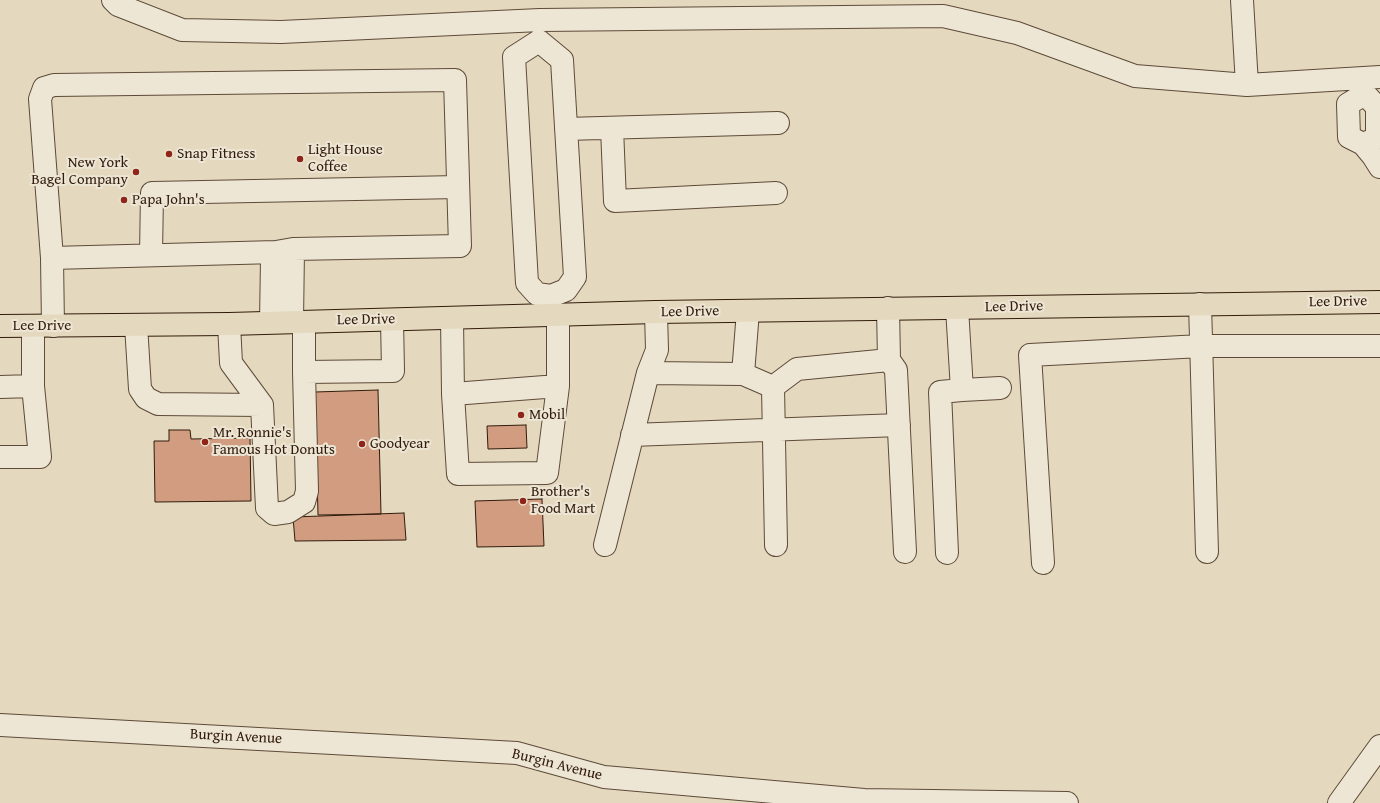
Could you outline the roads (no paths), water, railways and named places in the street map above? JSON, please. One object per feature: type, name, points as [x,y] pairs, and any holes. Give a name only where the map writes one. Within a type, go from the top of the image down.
[{"type":"main road","name":"Lee Drive","points":[[0,326],[229,324],[392,320],[452,318],[553,309],[656,312],[1380,302]]},
{"type":"street","points":[[113,0],[118,5],[182,30],[282,32],[540,20],[944,16],[1018,33],[1135,76],[1247,85],[1369,83],[1377,107],[1377,138],[1362,144],[1373,156],[1380,167]]},
{"type":"street","points":[[1242,0],[1247,85]]},
{"type":"street","points":[[539,41],[540,20]]},
{"type":"street","points":[[452,318],[453,394],[458,474],[547,473],[558,386],[553,309],[575,277],[562,60],[539,41]]},
{"type":"street","points":[[539,41],[514,57],[527,283],[553,309]]},
{"type":"street","points":[[0,457],[40,457],[33,386],[52,258],[40,99],[44,88],[54,85],[455,80],[460,246],[52,258]]},
{"type":"street","points":[[566,129],[778,123]]},
{"type":"street","points":[[612,128],[615,201],[776,193]]},
{"type":"street","points":[[151,255],[152,193],[458,187]]},
{"type":"street","points":[[229,324],[231,363],[262,406],[267,508],[274,514],[288,512],[304,502],[307,491],[304,372],[272,258],[285,250]]},
{"type":"street","points":[[1200,304],[1207,552]]},
{"type":"street","points":[[888,308],[889,360],[896,370],[905,552]]},
{"type":"street","points":[[957,308],[962,390]]},
{"type":"street","points":[[743,374],[748,311]]},
{"type":"street","points":[[605,546],[648,373],[657,350],[656,312]]},
{"type":"street","points":[[304,372],[393,371],[392,320]]},
{"type":"street","points":[[136,325],[140,389],[146,398],[158,404],[262,406]]},
{"type":"street","points":[[1043,563],[1030,355],[1201,346],[1380,346]]},
{"type":"street","points":[[773,387],[797,369],[889,360]]},
{"type":"street","points":[[648,373],[743,374],[773,387]]},
{"type":"street","points":[[0,387],[33,386]]},
{"type":"street","points":[[453,394],[558,386]]},
{"type":"street","points":[[773,387],[776,545]]},
{"type":"street","points":[[947,553],[940,392],[1000,388]]},
{"type":"street","points":[[632,435],[899,425]]},
{"type":"street","name":"Burgin Avenue","points":[[0,725],[517,753],[604,777],[864,802],[1067,803]]},
{"type":"street","points":[[1339,803],[1380,746]]},
{"type":"place","name":"Snap Fitness","points":[[169,154]]},
{"type":"place","name":"Light House Coffee","points":[[300,159]]},
{"type":"place","name":"New York Bagel Company","points":[[136,172]]},
{"type":"place","name":"Papa John's","points":[[124,200]]},
{"type":"place","name":"Mobil","points":[[521,415]]},
{"type":"place","name":"Mr. Ronnie's Famous Hot Donuts","points":[[205,442]]},
{"type":"place","name":"Goodyear","points":[[362,444]]},
{"type":"place","name":"Brother's Food Mart","points":[[523,501]]}]
